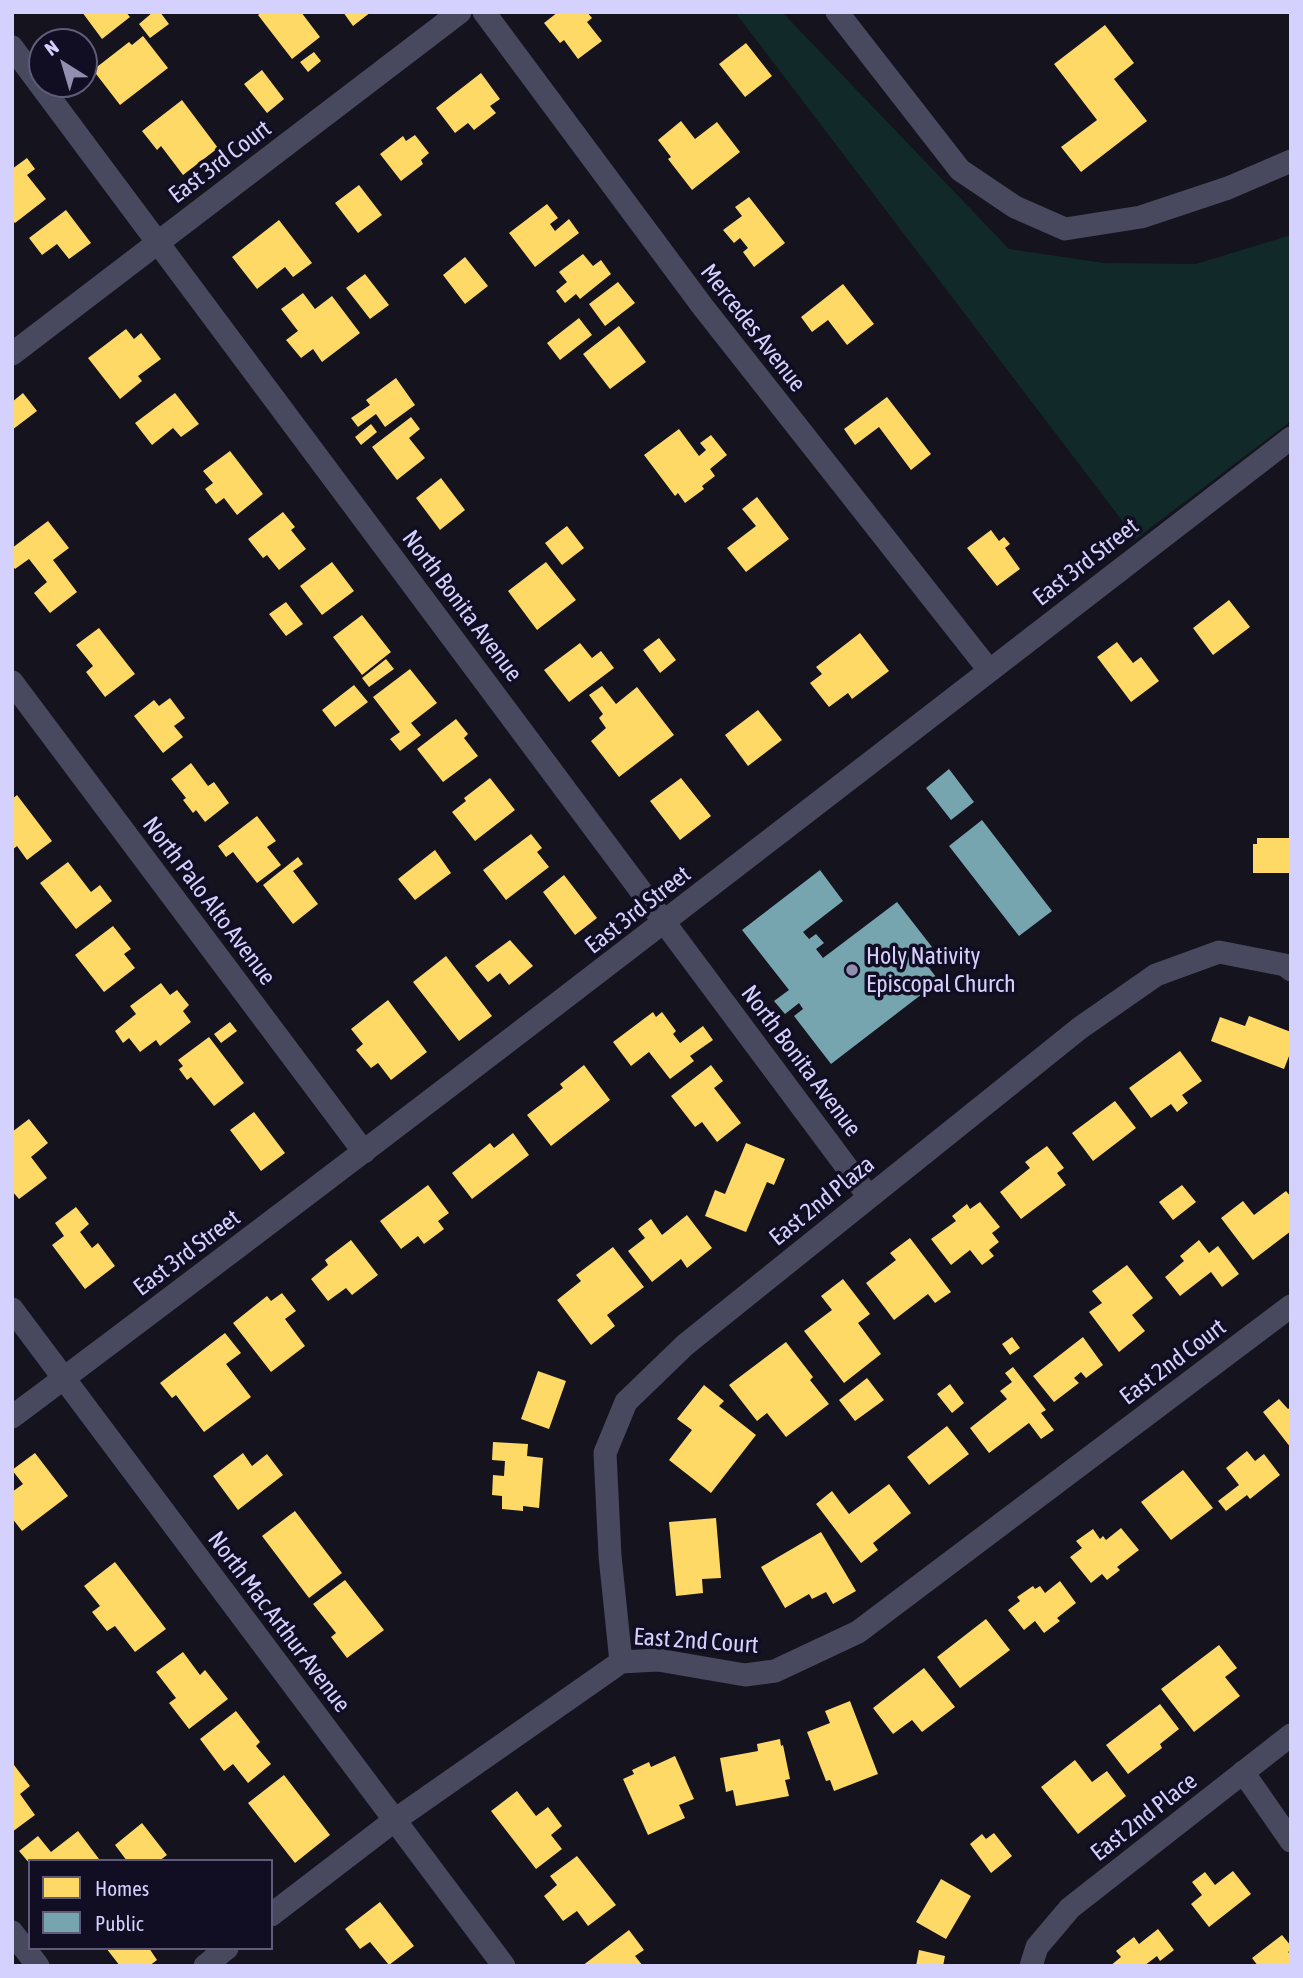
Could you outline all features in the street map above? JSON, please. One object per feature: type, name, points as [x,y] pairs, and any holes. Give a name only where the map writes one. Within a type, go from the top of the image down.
[{"type":"street","name":"East 3rd Court","points":[[12,354],[460,12]]},
{"type":"street","name":"Mercedes Avenue","points":[[484,12],[702,307],[989,670]]},
{"type":"street","points":[[837,12],[960,170],[1015,207],[1065,229],[1141,217],[1228,188],[1291,160]]},
{"type":"street","name":"North Bonita Avenue","points":[[12,47],[869,1197]]},
{"type":"street","name":"East 3rd Street","points":[[12,1417],[665,922],[1291,438]]},
{"type":"street","name":"North Palo Alto Avenue","points":[[12,681],[364,1152]]},
{"type":"street","name":"East 2nd Plaza","points":[[621,1662],[610,1556],[605,1453],[626,1402],[685,1345],[1080,1028],[1156,975],[1219,952],[1285,965],[1291,970]]},
{"type":"street","name":"East 2nd Court","points":[[273,1913],[395,1820],[621,1662],[658,1660],[746,1675],[755,1674],[775,1671],[859,1632],[1291,1306]]},
{"type":"street","name":"North Mac Arthur Avenue","points":[[12,1309],[504,1966]]},
{"type":"street","name":"East 2nd Place","points":[[1034,1956],[1070,1908],[1291,1735]]},
{"type":"street","points":[[1243,1772],[1291,1841]]},
{"type":"street","points":[[12,1932],[38,1966]]},
{"type":"street","points":[[205,1966],[225,1950]]},
{"type":"green space","points":[[735,12],[782,12],[1009,249],[1104,263],[1196,264],[1291,235],[1291,421],[1136,539]]},
{"type":"building: Homes","points":[[82,12],[126,12],[130,17],[102,39],[98,28],[94,28]]},
{"type":"building: Homes","points":[[153,12],[160,12],[169,24],[150,38],[139,24]]},
{"type":"building: Homes","points":[[262,12],[301,12],[320,37],[292,59],[258,15]]},
{"type":"building: Homes","points":[[343,12],[371,12],[353,26]]},
{"type":"building: Homes","points":[[558,12],[587,12],[592,18],[587,22],[602,41],[578,59],[564,40],[560,43],[544,23]]},
{"type":"building: Homes","points":[[1105,25],[1134,63],[1114,79],[1147,121],[1081,172],[1061,147],[1097,120],[1054,64]]},
{"type":"building: Homes","points":[[143,36],[168,68],[120,105],[98,76],[98,66],[129,42],[132,45]]},
{"type":"building: Homes","points":[[746,43],[772,76],[745,97],[719,64]]},
{"type":"building: Homes","points":[[314,52],[321,61],[308,72],[300,62]]},
{"type":"building: Homes","points":[[262,70],[284,99],[267,113],[244,84]]},
{"type":"building: Homes","points":[[481,73],[500,99],[490,106],[496,113],[474,130],[468,123],[455,133],[436,108]]},
{"type":"building: Homes","points":[[182,100],[218,148],[183,175],[161,146],[157,150],[142,131]]},
{"type":"building: Homes","points":[[681,121],[695,139],[717,122],[740,152],[692,190],[668,159],[671,157],[658,140]]},
{"type":"building: Homes","points":[[415,135],[429,153],[421,160],[423,164],[401,181],[380,154],[403,136],[406,141]]},
{"type":"building: Homes","points":[[27,158],[35,169],[27,175],[46,199],[15,223],[12,220],[12,169]]},
{"type":"building: Homes","points":[[359,185],[382,215],[358,233],[335,203]]},
{"type":"building: Homes","points":[[749,197],[785,243],[754,267],[743,252],[748,248],[740,238],[734,243],[723,230],[742,216],[735,207]]},
{"type":"building: Homes","points":[[547,204],[558,218],[550,224],[555,231],[569,219],[579,233],[535,267],[509,233]]},
{"type":"building: Homes","points":[[66,210],[91,243],[69,259],[57,244],[42,255],[29,238]]},
{"type":"building: Homes","points":[[279,220],[312,263],[293,277],[285,267],[257,289],[232,257]]},
{"type":"building: Homes","points":[[583,254],[593,266],[601,260],[611,274],[580,299],[576,294],[565,303],[556,291],[567,282],[559,272]]},
{"type":"building: Homes","points":[[465,257],[488,286],[465,304],[443,275]]},
{"type":"building: Homes","points":[[365,274],[389,305],[370,319],[346,288]]},
{"type":"building: Homes","points":[[618,282],[635,303],[605,326],[589,304]]},
{"type":"building: Homes","points":[[843,284],[874,324],[847,345],[828,320],[812,332],[801,317]]},
{"type":"building: Homes","points":[[303,293],[315,309],[332,296],[360,333],[322,362],[313,349],[301,358],[286,340],[298,331],[281,309]]},
{"type":"building: Homes","points":[[579,318],[592,335],[560,360],[547,343]]},
{"type":"building: Homes","points":[[619,326],[646,362],[610,389],[583,354]]},
{"type":"building: Homes","points":[[126,329],[134,339],[141,333],[161,359],[138,376],[142,381],[120,399],[88,358]]},
{"type":"building: Homes","points":[[396,378],[415,405],[385,427],[376,414],[358,427],[351,418],[370,405],[366,400]]},
{"type":"building: Homes","points":[[23,393],[37,411],[12,430],[12,402]]},
{"type":"building: Homes","points":[[175,393],[199,424],[181,437],[173,428],[152,445],[135,423]]},
{"type":"building: Homes","points":[[887,397],[931,454],[911,470],[879,427],[855,445],[844,429]]},
{"type":"building: Homes","points":[[411,417],[420,429],[409,438],[425,458],[397,480],[372,447]]},
{"type":"building: Homes","points":[[371,424],[377,432],[361,445],[355,437]]},
{"type":"building: Homes","points":[[679,429],[699,456],[706,450],[700,443],[711,435],[727,455],[710,469],[715,476],[702,486],[704,489],[685,503],[678,493],[675,496],[644,455]]},
{"type":"building: Homes","points":[[230,451],[263,494],[237,515],[224,498],[216,504],[205,489],[213,483],[203,471]]},
{"type":"building: Homes","points":[[441,478],[465,510],[440,530],[416,498]]},
{"type":"building: Homes","points":[[757,497],[789,539],[746,572],[727,548],[756,526],[742,509]]},
{"type":"building: Homes","points":[[283,512],[295,527],[291,530],[306,549],[279,570],[267,555],[263,558],[248,539]]},
{"type":"building: Homes","points":[[48,521],[69,548],[53,560],[77,592],[50,613],[34,593],[47,582],[29,559],[15,569],[12,565],[12,548]]},
{"type":"building: Homes","points":[[567,526],[584,548],[562,565],[545,543]]},
{"type":"building: Homes","points":[[991,530],[999,541],[1004,537],[1010,544],[1005,548],[1020,569],[997,586],[967,548]]},
{"type":"building: Homes","points":[[332,562],[354,591],[322,615],[300,586]]},
{"type":"building: Homes","points":[[546,562],[576,600],[537,630],[508,591]]},
{"type":"building: Homes","points":[[1229,600],[1250,627],[1213,655],[1193,628]]},
{"type":"building: Homes","points":[[286,602],[303,624],[286,636],[269,614]]},
{"type":"building: Homes","points":[[362,615],[391,652],[362,675],[333,637]]},
{"type":"building: Homes","points":[[99,628],[135,674],[105,697],[86,672],[93,666],[76,645]]},
{"type":"building: Homes","points":[[860,633],[889,671],[852,699],[848,693],[829,707],[810,683],[822,674],[816,667]]},
{"type":"building: Homes","points":[[659,638],[676,660],[660,673],[643,650]]},
{"type":"building: Homes","points":[[1117,642],[1133,663],[1141,657],[1159,681],[1131,702],[1097,657]]},
{"type":"building: Homes","points":[[580,643],[592,658],[601,651],[614,668],[569,702],[544,670]]},
{"type":"building: Homes","points":[[386,659],[394,669],[369,687],[362,678]]},
{"type":"building: Homes","points":[[410,669],[437,703],[411,723],[421,735],[400,751],[390,739],[400,732],[373,697]]},
{"type":"building: Homes","points":[[354,685],[368,702],[335,727],[322,710]]},
{"type":"building: Homes","points":[[602,686],[616,704],[637,687],[674,735],[619,777],[591,741],[606,728],[599,718],[603,714],[589,695]]},
{"type":"building: Homes","points":[[170,698],[185,718],[174,726],[183,737],[163,753],[134,716],[154,700],[159,706]]},
{"type":"building: Homes","points":[[758,710],[782,740],[748,766],[725,735]]},
{"type":"building: Homes","points":[[456,719],[468,734],[464,738],[478,756],[443,782],[417,749]]},
{"type":"building: Homes","points":[[191,763],[208,786],[214,782],[229,803],[205,822],[196,810],[193,813],[183,800],[186,798],[171,779]]},
{"type":"building: Homes","points":[[490,778],[515,810],[475,841],[452,812],[466,801],[464,798]]},
{"type":"building: Homes","points":[[681,778],[711,816],[680,840],[650,801]]},
{"type":"building: Homes","points":[[17,795],[52,841],[27,860],[17,846],[12,850],[12,799]]},
{"type":"building: Homes","points":[[257,816],[276,841],[267,847],[281,865],[257,883],[233,852],[226,857],[218,846]]},
{"type":"building: Homes","points":[[531,834],[542,848],[537,852],[549,867],[506,900],[483,870]]},
{"type":"building: Homes","points":[[1257,838],[1291,838],[1291,873],[1253,873],[1253,844],[1257,844]]},
{"type":"building: Homes","points":[[435,850],[451,873],[415,900],[398,879]]},
{"type":"building: Homes","points":[[298,857],[303,864],[293,871],[318,904],[293,924],[263,885]]},
{"type":"building: Homes","points":[[68,862],[91,892],[100,885],[112,901],[76,929],[40,883]]},
{"type":"building: Homes","points":[[564,875],[597,918],[575,935],[543,892]]},
{"type":"building: Homes","points":[[113,926],[131,949],[124,954],[135,968],[104,992],[75,955]]},
{"type":"building: Homes","points":[[510,940],[533,966],[509,985],[500,973],[488,982],[475,966]]},
{"type":"building: Homes","points":[[446,956],[492,1016],[459,1041],[413,982]]},
{"type":"building: Homes","points":[[161,983],[170,995],[177,990],[189,1005],[183,1011],[191,1022],[160,1046],[156,1040],[140,1052],[129,1038],[123,1043],[115,1031],[136,1014],[130,1006]]},
{"type":"building: Homes","points":[[388,1000],[427,1052],[391,1080],[378,1063],[371,1068],[356,1050],[363,1044],[351,1029]]},
{"type":"building: Homes","points":[[653,1012],[656,1017],[662,1012],[676,1031],[673,1034],[680,1043],[703,1026],[713,1040],[690,1056],[694,1061],[670,1079],[649,1052],[631,1066],[613,1042]]},
{"type":"building: Homes","points":[[1249,1016],[1291,1032],[1291,1051],[1284,1069],[1211,1041],[1220,1017],[1245,1026]]},
{"type":"building: Homes","points":[[230,1022],[237,1031],[221,1043],[214,1034]]},
{"type":"building: Homes","points":[[209,1037],[244,1083],[214,1106],[191,1077],[187,1080],[179,1069],[183,1066],[178,1060]]},
{"type":"building: Homes","points":[[1180,1051],[1202,1081],[1182,1095],[1188,1103],[1177,1112],[1171,1104],[1151,1118],[1129,1088]]},
{"type":"building: Homes","points":[[584,1065],[610,1100],[551,1146],[527,1115],[563,1088],[560,1084]]},
{"type":"building: Homes","points":[[711,1065],[723,1081],[714,1088],[741,1123],[717,1142],[702,1122],[695,1127],[671,1096]]},
{"type":"building: Homes","points":[[1115,1101],[1136,1128],[1093,1161],[1072,1133]]},
{"type":"building: Homes","points":[[254,1112],[285,1153],[261,1171],[230,1130]]},
{"type":"building: Homes","points":[[29,1119],[48,1143],[31,1157],[47,1178],[19,1199],[12,1191],[12,1132]]},
{"type":"building: Homes","points":[[513,1133],[529,1155],[472,1199],[452,1173],[490,1143],[494,1148]]},
{"type":"building: Homes","points":[[746,1143],[785,1159],[774,1185],[767,1182],[746,1232],[705,1216],[715,1190],[725,1194]]},
{"type":"building: Homes","points":[[1047,1146],[1064,1168],[1057,1173],[1066,1185],[1021,1219],[1000,1192],[1030,1168],[1025,1162]]},
{"type":"building: Homes","points":[[428,1185],[449,1213],[438,1221],[444,1229],[424,1244],[418,1236],[401,1249],[380,1221]]},
{"type":"building: Homes","points":[[1182,1185],[1196,1202],[1173,1220],[1159,1202]]},
{"type":"building: Homes","points":[[1286,1191],[1291,1197],[1291,1231],[1253,1260],[1221,1218],[1243,1201],[1254,1215]]},
{"type":"building: Homes","points":[[980,1202],[1000,1227],[992,1233],[999,1242],[989,1250],[994,1256],[982,1265],[970,1250],[951,1265],[931,1239],[956,1221],[952,1216],[967,1204],[970,1209]]},
{"type":"building: Homes","points":[[76,1207],[89,1224],[80,1232],[92,1248],[98,1243],[115,1266],[85,1289],[52,1245],[64,1236],[55,1223]]},
{"type":"building: Homes","points":[[687,1215],[712,1248],[687,1268],[681,1259],[652,1282],[628,1251],[645,1238],[638,1229],[651,1219],[662,1235]]},
{"type":"building: Homes","points":[[910,1238],[951,1292],[935,1303],[928,1294],[894,1320],[866,1283],[896,1260],[890,1253]]},
{"type":"building: Homes","points":[[351,1240],[378,1275],[352,1295],[346,1288],[328,1301],[311,1279],[328,1265],[325,1260]]},
{"type":"building: Homes","points":[[1199,1240],[1209,1253],[1218,1246],[1239,1274],[1222,1287],[1211,1272],[1180,1296],[1165,1277],[1184,1261],[1180,1256]]},
{"type":"building: Homes","points":[[613,1247],[644,1287],[607,1315],[615,1326],[591,1345],[557,1300],[581,1281],[576,1275]]},
{"type":"building: Homes","points":[[1127,1265],[1153,1298],[1132,1315],[1145,1331],[1119,1352],[1089,1312],[1102,1303],[1092,1291]]},
{"type":"building: Homes","points":[[843,1279],[870,1314],[858,1323],[881,1354],[844,1383],[804,1331],[832,1310],[821,1296]]},
{"type":"building: Homes","points":[[282,1293],[296,1311],[285,1319],[305,1346],[271,1372],[233,1323],[267,1296],[271,1301]]},
{"type":"building: Homes","points":[[225,1333],[241,1353],[226,1364],[251,1397],[204,1432],[176,1395],[172,1398],[160,1383]]},
{"type":"building: Homes","points":[[1012,1337],[1020,1348],[1010,1355],[1002,1344]]},
{"type":"building: Homes","points":[[1083,1337],[1103,1365],[1086,1378],[1081,1372],[1074,1378],[1079,1383],[1054,1402],[1033,1376]]},
{"type":"building: Homes","points":[[786,1342],[813,1377],[810,1380],[829,1404],[786,1437],[767,1413],[757,1421],[729,1385]]},
{"type":"building: Homes","points":[[1013,1367],[1046,1410],[1041,1413],[1054,1430],[1041,1439],[1029,1423],[989,1453],[970,1428],[1007,1399],[1000,1391],[1012,1382],[1005,1373]]},
{"type":"building: Homes","points":[[538,1371],[566,1381],[549,1429],[521,1419]]},
{"type":"building: Homes","points":[[867,1378],[884,1400],[855,1421],[839,1400]]},
{"type":"building: Homes","points":[[950,1384],[964,1403],[952,1413],[937,1394]]},
{"type":"building: Homes","points":[[704,1385],[724,1401],[719,1406],[756,1435],[711,1493],[669,1460],[692,1430],[677,1419]]},
{"type":"building: Homes","points":[[1279,1399],[1288,1409],[1291,1407],[1291,1448],[1263,1412]]},
{"type":"building: Homes","points":[[947,1426],[969,1454],[929,1485],[907,1457]]},
{"type":"building: Homes","points":[[493,1442],[528,1444],[527,1456],[543,1458],[539,1508],[523,1506],[523,1511],[502,1509],[502,1496],[492,1495],[493,1475],[504,1476],[505,1461],[492,1460]]},
{"type":"building: Homes","points":[[1247,1451],[1255,1461],[1264,1454],[1280,1475],[1250,1499],[1247,1495],[1226,1511],[1218,1501],[1239,1485],[1226,1468]]},
{"type":"building: Homes","points":[[35,1453],[68,1496],[22,1531],[12,1518],[12,1492],[23,1484],[12,1470]]},
{"type":"building: Homes","points":[[243,1453],[252,1466],[267,1454],[283,1475],[238,1510],[213,1476]]},
{"type":"building: Homes","points":[[1183,1470],[1213,1508],[1171,1540],[1141,1502]]},
{"type":"building: Homes","points":[[889,1484],[911,1513],[873,1543],[878,1550],[861,1563],[816,1504],[832,1491],[849,1514]]},
{"type":"building: Homes","points":[[295,1511],[342,1573],[309,1598],[262,1536]]},
{"type":"building: Homes","points":[[716,1518],[721,1578],[702,1579],[703,1593],[676,1596],[669,1522]]},
{"type":"building: Homes","points":[[1121,1528],[1139,1550],[1117,1567],[1120,1570],[1107,1580],[1102,1574],[1091,1583],[1070,1557],[1082,1548],[1076,1541],[1093,1529],[1100,1539],[1103,1536],[1106,1540]]},
{"type":"building: Homes","points":[[821,1532],[856,1591],[833,1604],[826,1592],[812,1599],[809,1594],[785,1608],[761,1567]]},
{"type":"building: Homes","points":[[115,1562],[166,1629],[135,1652],[115,1626],[107,1631],[92,1612],[100,1606],[84,1586]]},
{"type":"building: Homes","points":[[345,1580],[384,1630],[347,1658],[331,1637],[336,1633],[313,1604]]},
{"type":"building: Homes","points":[[1060,1581],[1076,1603],[1057,1618],[1060,1621],[1044,1633],[1035,1621],[1024,1630],[1008,1610],[1020,1601],[1017,1597],[1033,1586],[1035,1589],[1040,1586],[1045,1593]]},
{"type":"building: Homes","points":[[986,1619],[1010,1650],[960,1688],[937,1657]]},
{"type":"building: Homes","points":[[1219,1645],[1237,1668],[1225,1677],[1240,1696],[1194,1732],[1161,1689]]},
{"type":"building: Homes","points":[[183,1652],[200,1675],[205,1670],[228,1699],[189,1729],[169,1703],[176,1698],[156,1672]]},
{"type":"building: Homes","points":[[924,1668],[955,1707],[922,1732],[912,1720],[893,1734],[873,1708]]},
{"type":"building: Homes","points":[[850,1701],[878,1774],[834,1791],[830,1780],[826,1781],[807,1732],[830,1723],[825,1711]]},
{"type":"building: Homes","points":[[1160,1704],[1179,1729],[1160,1744],[1162,1748],[1128,1774],[1106,1745]]},
{"type":"building: Homes","points":[[236,1711],[260,1742],[256,1746],[271,1764],[248,1783],[233,1764],[224,1771],[200,1739]]},
{"type":"building: Homes","points":[[780,1739],[790,1779],[785,1780],[789,1796],[736,1806],[733,1790],[726,1792],[720,1758],[758,1751],[757,1744]]},
{"type":"building: Homes","points":[[675,1756],[694,1799],[679,1805],[685,1818],[648,1835],[623,1779],[634,1774],[632,1770],[649,1762],[651,1767]]},
{"type":"building: Homes","points":[[1075,1760],[1092,1782],[1107,1771],[1126,1796],[1078,1834],[1041,1787]]},
{"type":"building: Homes","points":[[14,1765],[30,1786],[20,1794],[35,1815],[12,1832],[12,1767]]},
{"type":"building: Homes","points":[[284,1775],[330,1835],[295,1863],[248,1803]]},
{"type":"building: Homes","points":[[517,1791],[536,1816],[548,1807],[562,1826],[551,1835],[562,1849],[536,1869],[491,1811]]},
{"type":"building: Homes","points":[[142,1823],[167,1855],[162,1859],[126,1859],[115,1845]]},
{"type":"building: Homes","points":[[78,1831],[99,1859],[28,1859],[28,1862],[19,1851],[38,1836],[51,1852]]},
{"type":"building: Homes","points":[[994,1833],[1012,1856],[991,1873],[970,1844],[982,1834],[986,1839]]},
{"type":"building: Homes","points":[[577,1856],[616,1905],[588,1926],[577,1911],[563,1921],[544,1896],[557,1885],[550,1876]]},
{"type":"building: Homes","points":[[1233,1871],[1251,1894],[1209,1927],[1191,1904],[1202,1895],[1192,1882],[1205,1872],[1215,1885]]},
{"type":"building: Homes","points":[[941,1879],[971,1896],[946,1939],[916,1922]]},
{"type":"building: Homes","points":[[380,1902],[414,1946],[389,1965],[370,1942],[360,1949],[345,1929]]},
{"type":"building: Homes","points":[[1158,1929],[1174,1950],[1160,1961],[1157,1956],[1144,1966],[1110,1966],[1121,1957],[1116,1951],[1134,1937],[1139,1944]]},
{"type":"building: Homes","points":[[629,1930],[644,1950],[635,1956],[643,1966],[582,1966]]},
{"type":"building: Homes","points":[[1282,1935],[1291,1946],[1288,1952],[1291,1955],[1291,1966],[1258,1966],[1252,1958]]},
{"type":"building: Homes","points":[[108,1950],[150,1950],[157,1960],[149,1966],[120,1966]]},
{"type":"building: Homes","points":[[919,1950],[945,1956],[943,1966],[916,1966]]},
{"type":"building: Public","points":[[949,769],[974,802],[951,820],[926,788]]},
{"type":"building: Public","points":[[982,820],[1052,911],[1019,936],[949,846]]},
{"type":"building: Public","name":"Holy Nativity Episcopal Church","points":[[820,870],[843,901],[803,932],[809,939],[816,934],[824,943],[816,949],[823,958],[897,902],[932,947],[920,956],[939,981],[831,1064],[794,1016],[803,1009],[799,1003],[785,1014],[774,1001],[789,990],[742,930]]},
{"type":"place","name":"Holy Nativity Episcopal Church","points":[[852,970]]}]
